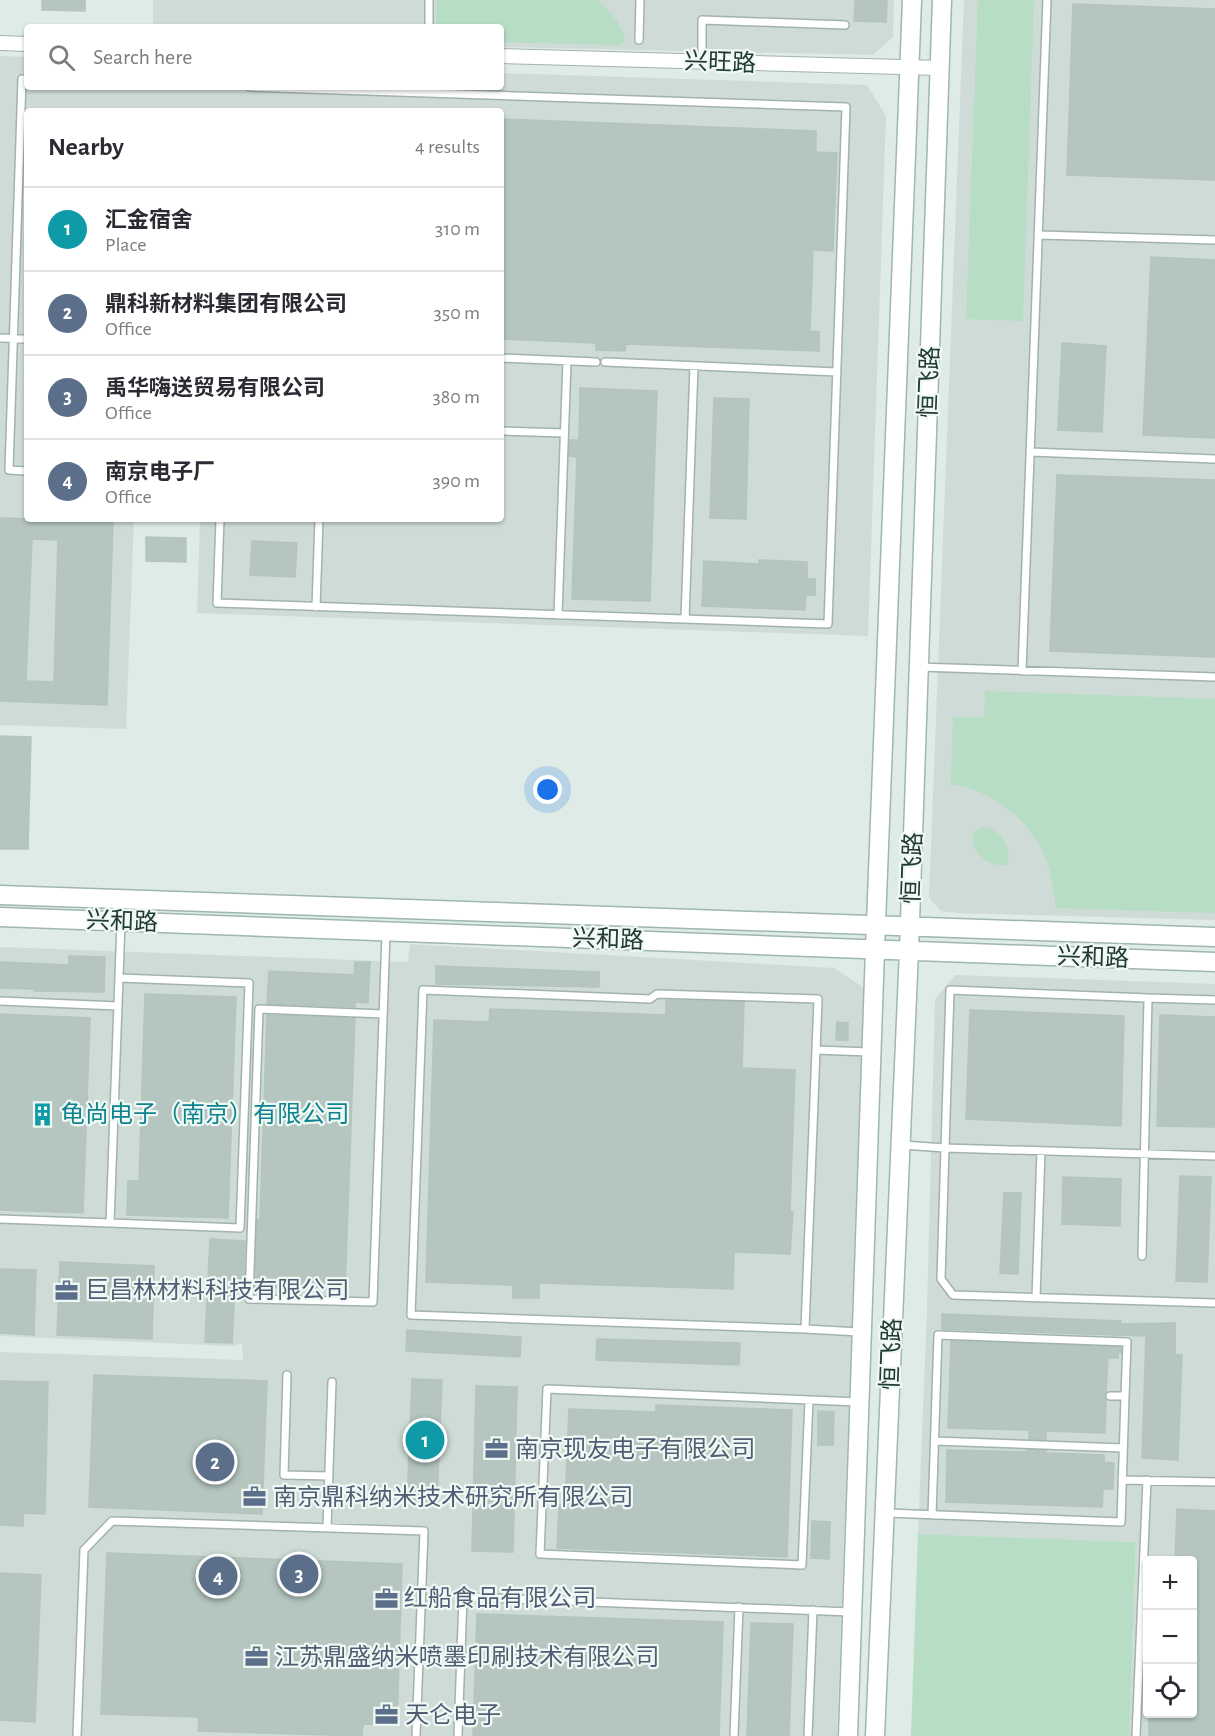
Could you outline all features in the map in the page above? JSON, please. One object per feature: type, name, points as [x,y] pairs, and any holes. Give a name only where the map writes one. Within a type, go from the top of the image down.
[{"type":"main road","name":"恒飞路","points":[[848,1736],[875,949],[912,0]]},
{"type":"main road","name":"恒飞路","points":[[875,1736],[910,927],[942,0]]},
{"type":"main road","name":"兴和路","points":[[0,895],[1215,937]]},
{"type":"main road","name":"兴和路","points":[[0,916],[1215,962]]},
{"type":"street","points":[[0,43],[24,44]]},
{"type":"street","name":"兴旺路","points":[[504,56],[939,68]]},
{"type":"lane","points":[[429,0],[429,24]]},
{"type":"lane","points":[[639,40],[640,0]]},
{"type":"lane","points":[[1022,671],[1047,0]]},
{"type":"lane","points":[[702,62],[702,20],[845,25]]},
{"type":"lane","points":[[24,79],[22,79],[9,470],[24,471]]},
{"type":"lane","points":[[220,522],[217,603],[828,624],[846,107],[339,90]]},
{"type":"lane","points":[[1039,235],[1215,240]]},
{"type":"lane","points":[[0,338],[24,339]]},
{"type":"lane","points":[[504,358],[596,362]]},
{"type":"lane","points":[[558,615],[567,361]]},
{"type":"lane","points":[[605,362],[837,372]]},
{"type":"lane","points":[[685,619],[694,366]]},
{"type":"lane","points":[[504,431],[564,433]]},
{"type":"lane","points":[[1030,452],[1215,459]]},
{"type":"lane","points":[[316,607],[319,522]]},
{"type":"lane","points":[[919,667],[1215,677]]},
{"type":"lane","points":[[110,1223],[121,921]]},
{"type":"lane","points":[[383,1014],[259,1009],[249,1299],[373,1302],[386,931]]},
{"type":"lane","points":[[0,1220],[240,1228],[249,983],[119,978]]},
{"type":"lane","points":[[805,1329],[818,999],[657,994],[650,999],[423,990],[411,1315],[862,1332]]},
{"type":"lane","points":[[1215,1000],[950,990],[941,1279],[953,1295],[1215,1303]]},
{"type":"lane","points":[[1142,1256],[1148,998]]},
{"type":"lane","points":[[0,1001],[118,1006]]},
{"type":"lane","points":[[816,1050],[872,1052]]},
{"type":"lane","points":[[900,1145],[945,1149],[1215,1156]]},
{"type":"lane","points":[[1036,1298],[1041,1151]]},
{"type":"lane","points":[[885,1513],[932,1515],[1120,1522],[1127,1342],[938,1335],[932,1515]]},
{"type":"lane","points":[[287,1375],[284,1475],[329,1476]]},
{"type":"lane","points":[[327,1528],[332,1382]]},
{"type":"lane","points":[[808,1401],[802,1565],[540,1554],[547,1389],[860,1402]]},
{"type":"lane","points":[[1110,1395],[1125,1396]]},
{"type":"lane","points":[[934,1441],[1123,1448]]},
{"type":"lane","points":[[1122,1480],[1215,1482]]},
{"type":"lane","points":[[1136,1736],[1147,1480]]},
{"type":"lane","points":[[77,1736],[84,1550],[112,1521],[424,1531],[416,1736]]},
{"type":"lane","points":[[458,1736],[463,1597],[853,1612]]},
{"type":"lane","points":[[734,1736],[739,1607]]},
{"type":"lane","points":[[808,1736],[813,1610]]},
{"type":"shaded area","points":[[153,0],[894,0],[893,37],[873,55],[504,47],[504,24],[153,24]]},
{"type":"shaded area","points":[[964,0],[1215,0],[1215,920],[958,913],[941,911],[929,898]]},
{"type":"shaded area","points":[[0,56],[24,57],[24,90],[504,90],[504,73],[867,85],[886,116],[868,636],[197,613],[200,522],[504,522],[504,108],[24,108],[24,522],[134,522],[126,729],[0,725]]},
{"type":"shaded area","points":[[410,944],[834,968],[864,988],[837,1736],[0,1736],[0,1352],[243,1360],[242,1343],[233,1346],[0,1336],[0,947],[408,962]]},
{"type":"shaded area","points":[[955,975],[1215,984],[1215,1736],[1129,1736],[1136,1542],[918,1534],[927,1311],[935,999]]},
{"type":"green space","points":[[437,0],[598,0],[615,18],[625,41],[619,45],[504,42],[504,24],[436,24]]},
{"type":"green space","points":[[978,0],[1034,0],[1023,321],[966,319]]},
{"type":"green space","points":[[985,691],[1215,699],[1215,913],[1056,908],[1052,881],[1044,854],[1029,829],[993,799],[965,787],[951,785],[953,717],[984,717]]},
{"type":"green space","points":[[985,827],[996,832],[1004,841],[1009,853],[1006,865],[986,860],[977,850],[973,838],[974,831]]},
{"type":"green space","points":[[918,1534],[1136,1542],[1129,1736],[911,1736]]},
{"type":"building","points":[[42,0],[85,0],[85,11],[42,10]]},
{"type":"building","points":[[855,0],[887,0],[886,22],[854,21]]},
{"type":"building","points":[[1073,4],[1215,9],[1215,180],[1067,175]]},
{"type":"building","points":[[504,119],[816,131],[816,152],[837,153],[833,251],[813,250],[810,331],[819,332],[819,351],[626,344],[625,351],[596,350],[596,343],[504,339]]},
{"type":"building","points":[[1151,257],[1215,260],[1215,438],[1143,435]]},
{"type":"building","points":[[1062,343],[1106,346],[1102,432],[1058,430]]},
{"type":"building","points":[[580,388],[657,391],[650,601],[572,599],[577,457],[569,456],[570,440],[579,440]]},
{"type":"building","points":[[714,398],[749,399],[746,519],[710,518]]},
{"type":"building","points":[[1057,475],[1215,480],[1215,657],[1050,651]]},
{"type":"building","points":[[0,518],[24,519],[24,522],[113,522],[107,705],[0,701]],"holes":[[[32,539],[58,540],[54,682],[26,681]]]},
{"type":"building","points":[[146,537],[186,538],[186,562],[146,561]]},
{"type":"building","points":[[252,541],[297,543],[295,577],[250,575]]},
{"type":"building","points":[[759,560],[807,562],[807,579],[815,579],[815,595],[806,595],[805,610],[702,606],[704,561],[759,564]]},
{"type":"building","points":[[0,736],[31,737],[28,849],[0,849]]},
{"type":"building","points":[[69,956],[105,957],[104,992],[0,988],[0,962],[69,965]]},
{"type":"building","points":[[355,962],[370,962],[368,1003],[355,1002],[355,1007],[267,1004],[269,971],[354,975]]},
{"type":"building","points":[[436,966],[599,972],[599,987],[436,984]]},
{"type":"building","points":[[145,994],[236,997],[228,1218],[127,1215],[128,1181],[139,1181]]},
{"type":"building","points":[[666,1000],[744,1002],[742,1068],[795,1070],[790,1211],[793,1212],[790,1254],[734,1252],[733,1289],[539,1283],[539,1298],[513,1298],[513,1285],[426,1282],[434,1020],[489,1022],[490,1009],[666,1015]]},
{"type":"building","points":[[970,1010],[1124,1016],[1121,1126],[966,1119]]},
{"type":"building","name":"龟尚电子（南京）有限公司","points":[[0,1014],[90,1018],[83,1213],[0,1210]]},
{"type":"building","points":[[267,1015],[355,1018],[345,1290],[255,1287],[257,1220],[260,1220]]},
{"type":"building","points":[[1160,1015],[1215,1017],[1215,1127],[1157,1126]]},
{"type":"building","points":[[837,1022],[848,1023],[848,1040],[836,1040]]},
{"type":"building","points":[[1180,1176],[1211,1177],[1207,1282],[1176,1281]]},
{"type":"building","points":[[1063,1177],[1121,1179],[1120,1226],[1062,1224]]},
{"type":"building","points":[[1004,1193],[1021,1193],[1018,1274],[1000,1273]]},
{"type":"building","points":[[210,1239],[245,1241],[244,1286],[235,1286],[232,1343],[205,1342]]},
{"type":"building","points":[[60,1262],[154,1266],[152,1339],[57,1335]]},
{"type":"building","points":[[0,1269],[36,1270],[34,1335],[0,1333]]},
{"type":"building","points":[[942,1314],[1121,1321],[1120,1324],[1175,1323],[1175,1355],[1182,1355],[1178,1460],[1142,1458],[1146,1336],[942,1329]]},
{"type":"building","points":[[407,1330],[521,1337],[520,1357],[406,1351]]},
{"type":"building","points":[[597,1339],[740,1343],[739,1365],[596,1360]]},
{"type":"building","points":[[951,1341],[1121,1347],[1118,1358],[1108,1358],[1104,1395],[1106,1400],[1105,1433],[1046,1431],[1046,1440],[1029,1439],[1029,1430],[948,1428]]},
{"type":"building","points":[[94,1375],[267,1381],[262,1514],[89,1507]]},
{"type":"building","points":[[412,1379],[442,1380],[437,1502],[407,1501]]},
{"type":"building","points":[[0,1381],[48,1382],[45,1514],[23,1513],[23,1526],[0,1525]]},
{"type":"building","points":[[476,1386],[517,1387],[513,1552],[472,1551]]},
{"type":"building","points":[[656,1405],[792,1410],[787,1557],[557,1548],[559,1505],[565,1505],[569,1409],[656,1412]]},
{"type":"building","points":[[818,1411],[834,1412],[833,1445],[818,1445]]},
{"type":"building","points":[[947,1450],[1028,1452],[1028,1450],[1046,1451],[1046,1453],[1104,1455],[1104,1462],[1114,1463],[1113,1489],[1103,1489],[1102,1507],[946,1502]]},
{"type":"building","points":[[1177,1509],[1215,1511],[1215,1736],[1149,1736],[1149,1718],[1197,1718],[1197,1556],[1175,1556]]},
{"type":"building","points":[[812,1521],[830,1522],[829,1559],[811,1558]]},
{"type":"building","points":[[107,1553],[402,1564],[397,1725],[363,1724],[362,1736],[198,1731],[199,1717],[101,1714]]},
{"type":"building","points":[[0,1573],[41,1575],[35,1722],[0,1720]]},
{"type":"building","points":[[477,1614],[723,1622],[719,1736],[473,1736]]},
{"type":"building","points":[[751,1623],[793,1624],[789,1736],[747,1736]]},
{"type":"place","name":"龟尚电子（南京）有限公司","points":[[43,1114]]},
{"type":"place","name":"巨昌林材料科技有限公司","points":[[67,1290]]},
{"type":"place","name":"汇金宿舍","points":[[425,1440]]},
{"type":"place","name":"南京现友电子有限公司","points":[[497,1449]]},
{"type":"place","name":"鼎科新材料集团有限公司","points":[[215,1462]]},
{"type":"place","name":"南京鼎科纳米技术研究所有限公司","points":[[255,1497]]},
{"type":"place","name":"禹华嗨送贸易有限公司","points":[[299,1574]]},
{"type":"place","name":"南京电子厂","points":[[218,1576]]},
{"type":"place","name":"红船食品有限公司","points":[[386,1598]]},
{"type":"place","name":"江苏鼎盛纳米喷墨印刷技术有限公司","points":[[257,1657]]},
{"type":"place","name":"天仑电子","points":[[387,1715]]}]
